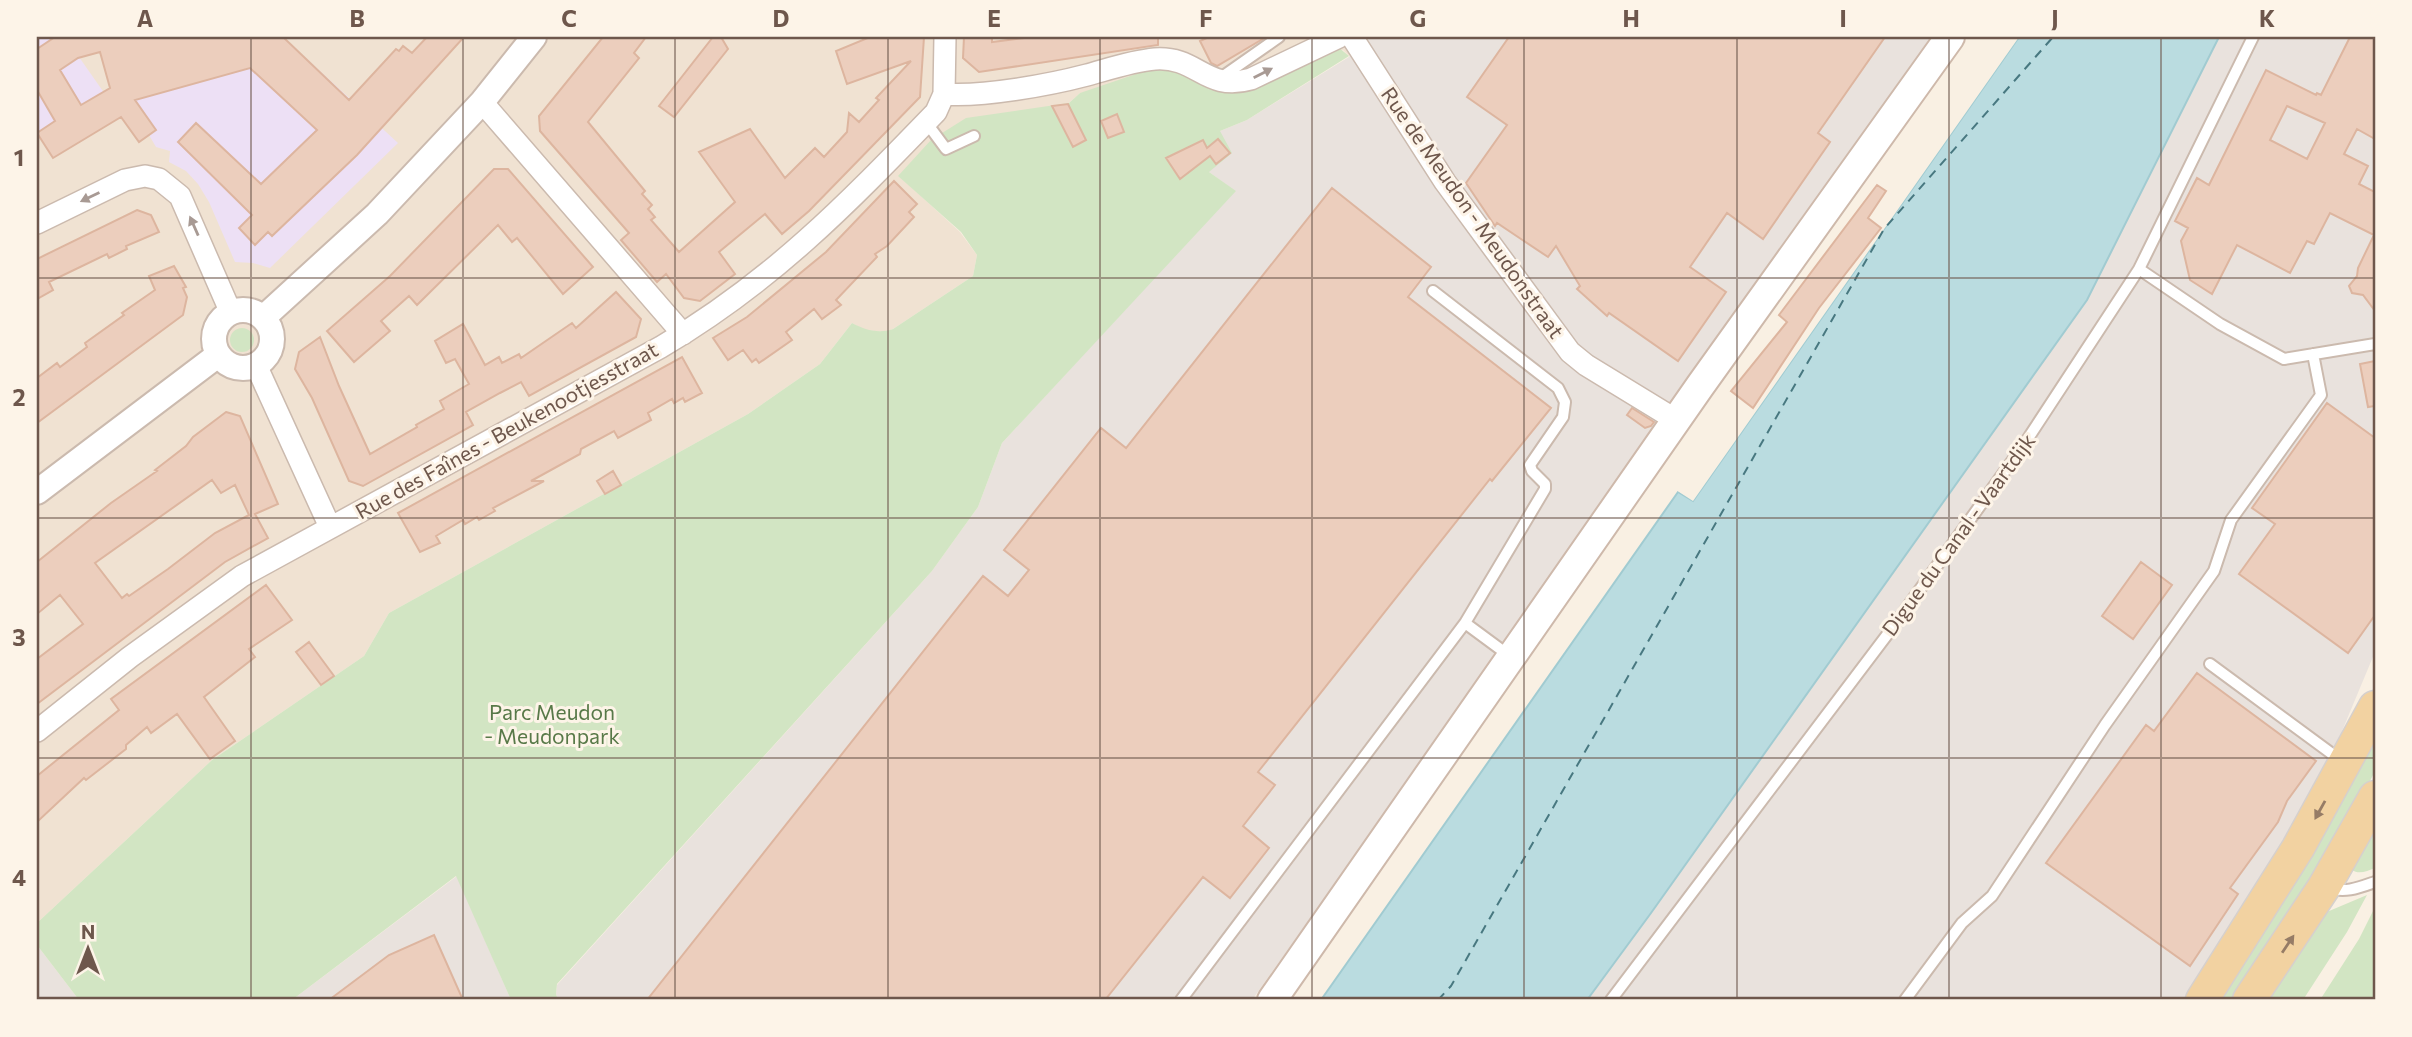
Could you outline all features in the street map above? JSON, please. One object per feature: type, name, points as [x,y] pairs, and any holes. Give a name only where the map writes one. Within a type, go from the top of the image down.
[{"type":"main road","points":[[1272,1000],[1676,420],[1950,37]]},
{"type":"main road","points":[[2202,1000],[2298,848],[2375,706]]},
{"type":"main road","points":[[2249,1000],[2324,887],[2375,797]]},
{"type":"street","points":[[263,318],[377,214],[482,102],[534,37]]},
{"type":"street","points":[[945,37],[944,94],[974,94],[1070,79],[1154,59],[1178,61],[1216,81],[1236,83],[1251,79],[1339,37]]},
{"type":"street","name":"Rue de Meudon - Meudonstraat","points":[[1352,37],[1445,182],[1570,352],[1586,365],[1676,420]]},
{"type":"street","name":"Rue des Faînes - Beukenootjesstraat","points":[[37,731],[130,657],[228,585],[683,334],[747,291],[849,202],[926,122],[938,108],[944,94]]},
{"type":"street","points":[[482,102],[683,334]]},
{"type":"street","points":[[37,223],[125,180],[145,176],[159,179],[180,196],[231,313]]},
{"type":"street","points":[[245,310],[263,318],[271,331],[271,347],[263,361],[248,368],[232,366],[218,355],[214,342],[216,330],[222,320],[231,313],[245,310]]},
{"type":"street","points":[[37,492],[218,355]]},
{"type":"street","points":[[256,365],[330,527]]},
{"type":"lane","points":[[1216,81],[1279,37]]},
{"type":"lane","name":"Digue du Canal - Vaartdijk","points":[[1611,1000],[1901,617],[2025,443],[2139,269],[2253,37]]},
{"type":"lane","points":[[926,122],[946,149],[974,136]]},
{"type":"lane","points":[[2139,269],[2220,324],[2284,359],[2375,344]]},
{"type":"lane","points":[[1181,1000],[1465,623],[1545,489],[1545,484],[1532,471],[1530,465],[1563,417],[1565,402],[1558,388],[1433,291]]},
{"type":"lane","points":[[1905,1000],[1962,923],[1992,897],[2105,724],[2214,571],[2231,520],[2321,395],[2313,354]]},
{"type":"lane","points":[[1465,623],[1511,657]]},
{"type":"lane","points":[[2210,664],[2345,764]]},
{"type":"lane","points":[[2324,887],[2351,891],[2375,882]]},
{"type":"shaded area","points":[[37,37],[1363,37],[1349,56],[1343,50],[1246,86],[1080,93],[1069,103],[1049,106],[899,176],[960,232],[977,255],[973,276],[893,329],[885,332],[864,330],[852,323],[820,364],[748,414],[389,613],[364,656],[212,760],[37,923]]},
{"type":"shaded area","points":[[37,37],[65,37],[121,117],[53,158],[37,133]]},
{"type":"shaded area","points":[[192,37],[283,37],[398,143],[270,268],[235,262],[209,202],[198,184],[186,171],[169,162],[170,151],[156,147],[149,135],[156,130],[110,90],[104,64],[120,56]]},
{"type":"shaded area","points":[[1363,37],[1939,37],[1252,1000],[558,1000],[557,985],[932,571],[978,507],[1002,443],[1235,191],[1209,172],[1220,131],[1247,120],[1349,57]]},
{"type":"shaded area","points":[[2219,37],[2375,37],[2375,652],[2304,822],[2186,1000],[1587,1000],[2087,300]]},
{"type":"shaded area","points":[[457,876],[511,1000],[292,1000]]},
{"type":"shaded area","points":[[37,945],[79,1000],[37,1000]]},
{"type":"green space","name":"Parc Meudon - Meudonpark","points":[[1338,47],[1349,56],[1247,120],[1220,131],[1232,153],[1209,172],[1236,191],[1002,443],[978,507],[932,571],[557,984],[558,1000],[511,1000],[456,876],[292,1000],[79,1000],[37,945],[37,923],[212,760],[364,656],[389,613],[748,414],[820,364],[852,323],[872,330],[893,329],[973,276],[977,255],[961,232],[898,176],[931,140],[966,118],[1069,103],[1080,93],[1145,71],[1170,67],[1209,83]]},
{"type":"green space","points":[[242,328],[251,331],[254,340],[251,349],[242,352],[233,349],[230,340],[233,331]]},
{"type":"green space","points":[[2375,726],[2375,771],[2364,793],[2238,1000],[2212,1000]]},
{"type":"green space","points":[[2375,817],[2375,868],[2357,872],[2352,870]]},
{"type":"green space","points":[[2367,895],[2347,932],[2303,1000],[2264,1000],[2322,914]]},
{"type":"green space","points":[[2375,907],[2375,1000],[2320,1000],[2359,939]]},
{"type":"water","points":[[2019,37],[2219,37],[2087,300],[1651,913],[1587,1000],[1321,1000],[1678,492],[1693,501]]},
{"type":"pier","points":[[2015,37],[2019,37],[1693,501],[1676,490],[1680,489],[1692,497]]},
{"type":"building","points":[[55,37],[283,37],[349,100],[396,49],[399,51],[403,46],[412,53],[427,37],[464,37],[357,155],[272,236],[268,232],[255,245],[239,228],[252,215],[178,142],[196,123],[261,184],[317,130],[250,68],[135,100],[156,130],[139,142],[121,117],[53,158],[37,133],[55,121],[37,90],[37,49]],"holes":[[[100,52],[110,88],[81,105],[60,70],[78,58]]]},
{"type":"building","points":[[603,37],[646,37],[634,53],[639,58],[588,122],[645,191],[642,194],[652,205],[648,209],[655,217],[651,220],[679,252],[735,202],[699,152],[750,129],[785,178],[815,148],[824,157],[847,132],[849,113],[859,122],[879,100],[876,98],[911,61],[847,84],[836,51],[870,37],[924,37],[920,97],[809,211],[782,234],[765,214],[719,252],[735,274],[700,301],[684,298],[666,274],[657,282],[621,240],[629,233],[540,131],[539,116]]},
{"type":"building","points":[[713,37],[721,37],[728,49],[674,117],[659,106]]},
{"type":"building","points":[[964,37],[992,37],[992,42],[1033,37],[1158,37],[1158,45],[979,72],[963,58]]},
{"type":"building","points":[[1209,37],[1266,37],[1217,66],[1211,63],[1200,41]]},
{"type":"building","points":[[1509,37],[1885,37],[1818,133],[1830,142],[1763,239],[1727,213],[1690,267],[1726,292],[1678,361],[1609,313],[1607,316],[1577,289],[1580,286],[1556,246],[1548,257],[1497,223],[1495,226],[1466,183],[1507,125],[1467,97]]},
{"type":"building","points":[[2350,37],[2375,37],[2375,139],[2357,129],[2344,154],[2368,166],[2359,184],[2375,192],[2375,311],[2363,295],[2352,293],[2349,286],[2357,276],[2358,268],[2374,235],[2330,213],[2314,244],[2307,241],[2290,273],[2237,245],[2212,294],[2190,280],[2181,241],[2188,228],[2175,221],[2197,178],[2209,185],[2266,70],[2321,95]],"holes":[[[2287,106],[2325,123],[2307,159],[2270,140]]]},
{"type":"building","points":[[1068,104],[1086,140],[1073,147],[1052,106]]},
{"type":"building","points":[[1117,114],[1124,132],[1108,138],[1101,121]]},
{"type":"building","points":[[1218,139],[1230,153],[1216,164],[1210,156],[1180,179],[1166,158],[1203,140],[1207,148]]},
{"type":"building","points":[[494,169],[508,169],[593,267],[563,294],[517,238],[512,242],[498,225],[417,305],[409,296],[381,321],[390,331],[354,362],[327,331],[390,276]]},
{"type":"building","points":[[894,181],[917,204],[909,212],[914,217],[887,246],[875,254],[877,257],[836,300],[841,305],[822,319],[814,309],[786,332],[792,340],[759,363],[756,359],[752,362],[743,350],[728,360],[713,338],[747,317],[826,252]]},
{"type":"building","points":[[1877,185],[1886,191],[1868,218],[1881,228],[1819,308],[1753,408],[1731,391],[1787,322],[1779,315]]},
{"type":"building","points":[[1332,188],[1431,267],[1408,297],[1551,408],[1492,481],[1490,479],[1258,772],[1275,785],[1243,826],[1269,848],[1230,898],[1203,877],[1105,1000],[647,1000],[983,576],[1008,596],[1029,570],[1004,550],[1101,428],[1126,448]]},
{"type":"building","points":[[137,210],[151,215],[159,232],[126,246],[127,249],[109,258],[107,254],[49,282],[53,290],[37,299],[37,259]]},
{"type":"building","points":[[174,266],[186,287],[183,288],[187,297],[183,315],[37,423],[37,378],[57,363],[60,367],[87,347],[85,343],[155,290],[149,276]]},
{"type":"building","points":[[616,292],[641,319],[636,337],[529,396],[521,382],[500,393],[466,412],[473,425],[363,486],[349,481],[312,398],[295,369],[299,352],[320,337],[370,454],[444,409],[440,401],[469,384],[455,359],[446,363],[435,341],[463,324],[485,365],[499,357],[502,363],[519,354],[521,358],[572,323],[576,328]]},
{"type":"building","points":[[682,357],[702,393],[685,402],[683,398],[674,403],[672,399],[648,413],[651,420],[618,438],[614,431],[581,449],[580,454],[531,481],[544,481],[493,508],[495,511],[479,520],[477,517],[465,524],[463,520],[436,536],[440,543],[420,552],[398,513]]},
{"type":"building","points":[[2375,361],[2375,406],[2368,407],[2360,364]]},
{"type":"building","points":[[2327,403],[2375,438],[2375,615],[2348,653],[2239,574],[2275,524],[2252,508]]},
{"type":"building","points":[[1632,408],[1654,422],[1651,426],[1645,428],[1627,415]]},
{"type":"building","points":[[226,412],[240,416],[278,504],[255,514],[268,538],[225,562],[37,704],[37,659],[83,624],[60,595],[37,614],[37,562],[111,503],[157,471],[155,470],[186,446],[193,437]],"holes":[[[212,480],[221,493],[235,485],[249,515],[215,533],[168,569],[122,598],[95,563]]]},
{"type":"building","points":[[613,471],[621,485],[605,494],[597,481]]},
{"type":"building","points":[[2141,562],[2172,585],[2133,639],[2102,616]]},
{"type":"building","points":[[266,585],[292,620],[249,649],[255,657],[204,697],[235,741],[210,759],[177,714],[151,733],[147,727],[126,745],[126,749],[86,780],[84,778],[37,822],[37,776],[119,710],[111,699]]},
{"type":"building","points":[[309,642],[334,676],[321,685],[296,652]]},
{"type":"building","points":[[2197,673],[2316,761],[2287,801],[2278,822],[2230,888],[2238,894],[2190,966],[2046,863],[2146,725],[2154,731]]},
{"type":"building","points":[[434,935],[463,1000],[329,1000],[389,955]]},
{"type":"ferry route","points":[[1438,1000],[1451,986],[1884,229],[2053,37]]}]
